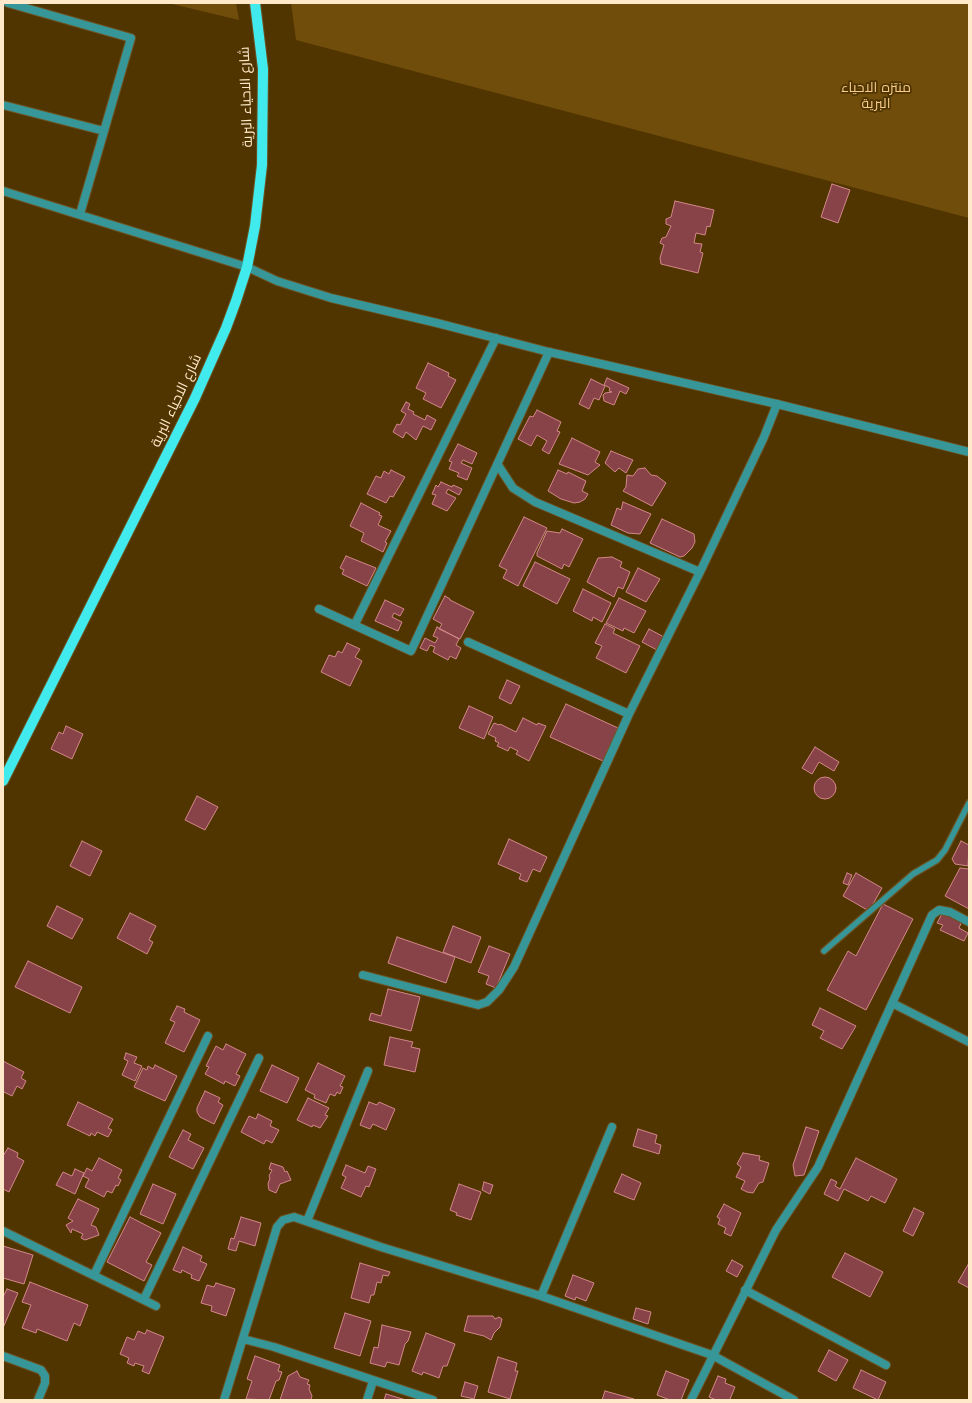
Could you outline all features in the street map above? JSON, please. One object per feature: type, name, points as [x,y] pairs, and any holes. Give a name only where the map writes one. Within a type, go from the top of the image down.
[{"type":"main road","name":"شارع الاحياء البرية","points":[[3,781],[195,398],[226,328],[247,267],[260,192],[264,134],[263,69],[255,3]]},
{"type":"street","points":[[8,3],[131,38],[80,214]]},
{"type":"street","points":[[3,105],[104,131]]},
{"type":"street","points":[[3,191],[247,267],[276,281],[332,298],[549,352],[777,404],[969,452]]},
{"type":"street","points":[[355,624],[496,338]]},
{"type":"street","points":[[320,609],[411,651],[549,352]]},
{"type":"street","points":[[364,974],[478,1005],[487,1002],[499,990],[514,967],[629,714],[700,572],[764,437],[777,404]]},
{"type":"street","points":[[498,465],[513,488],[535,502],[700,572]]},
{"type":"street","points":[[468,642],[629,714]]},
{"type":"street","points":[[691,1400],[712,1355],[776,1230],[818,1167],[932,915],[939,910],[950,912],[969,922]]},
{"type":"street","points":[[892,1003],[969,1042]]},
{"type":"street","points":[[94,1275],[208,1036]]},
{"type":"street","points":[[144,1299],[259,1058]]},
{"type":"street","points":[[307,1222],[368,1071]]},
{"type":"street","points":[[541,1296],[612,1127]]},
{"type":"street","points":[[224,1400],[277,1227],[283,1220],[294,1217],[381,1247],[541,1296],[712,1355],[794,1400]]},
{"type":"street","points":[[3,1231],[156,1306]]},
{"type":"street","points":[[745,1290],[886,1365]]},
{"type":"street","points":[[243,1339],[274,1347],[433,1400]]},
{"type":"street","points":[[3,1356],[41,1370],[45,1376],[45,1383],[38,1400]]},
{"type":"street","points":[[367,1400],[373,1381]]},
{"type":"lane","points":[[824,951],[913,874],[937,860],[945,850],[969,803]]},
{"type":"green space","points":[[168,3],[236,3],[239,20]]},
{"type":"green space","name":"منتزه الاحياء البرية","points":[[291,3],[969,3],[969,218],[296,40]]},
{"type":"building","points":[[832,184],[850,190],[838,223],[821,217]]},
{"type":"building","points":[[675,201],[714,210],[710,227],[707,226],[705,235],[696,233],[694,243],[702,244],[700,252],[703,253],[698,273],[661,264],[660,258],[664,245],[660,243],[662,238],[666,237],[671,226],[666,224],[666,219],[671,217]]},
{"type":"building","points":[[428,363],[449,373],[448,376],[456,380],[441,408],[423,399],[426,393],[416,388]]},
{"type":"building","points":[[607,378],[629,388],[626,394],[620,391],[614,405],[604,401],[603,395],[605,393],[612,392],[609,391],[610,388],[604,385]]},
{"type":"building","points":[[591,379],[605,386],[599,400],[594,398],[589,409],[579,404]]},
{"type":"building","points":[[406,402],[410,404],[408,409],[414,412],[413,414],[425,420],[427,415],[436,420],[431,430],[423,426],[416,440],[406,432],[403,438],[393,432],[397,424],[400,425],[406,414],[401,411]]},
{"type":"building","points":[[537,410],[561,422],[557,431],[560,432],[549,454],[542,450],[547,441],[537,435],[531,446],[518,439],[530,416],[533,417]]},
{"type":"building","points":[[572,438],[600,452],[595,462],[600,465],[588,475],[559,464]]},
{"type":"building","points":[[458,444],[477,453],[472,464],[463,460],[461,463],[472,468],[467,480],[457,476],[459,473],[449,469],[452,462],[449,461]]},
{"type":"building","points":[[611,451],[633,460],[626,473],[619,468],[615,472],[605,463]]},
{"type":"building","points":[[645,468],[651,475],[657,476],[666,483],[652,506],[623,491],[626,487],[627,475],[633,476],[638,469]]},
{"type":"building","points":[[391,470],[405,477],[393,497],[390,496],[386,503],[367,494],[376,476],[381,478],[384,471],[389,474]]},
{"type":"building","points":[[558,470],[567,474],[568,472],[586,481],[582,491],[588,494],[585,499],[574,503],[561,499],[548,491]]},
{"type":"building","points":[[441,482],[452,487],[453,485],[462,489],[459,495],[448,489],[446,493],[456,498],[447,511],[432,504],[436,495],[432,494],[436,485],[438,487]]},
{"type":"building","points":[[623,502],[651,514],[640,534],[628,533],[611,525],[617,508],[621,510]]},
{"type":"building","points":[[361,503],[380,513],[379,515],[382,516],[378,525],[391,531],[385,542],[387,543],[383,552],[361,541],[364,533],[350,526]]},
{"type":"building","points":[[524,517],[547,528],[518,586],[503,578],[507,570],[499,566]]},
{"type":"building","points":[[662,519],[694,534],[695,542],[692,548],[684,556],[680,557],[650,543]]},
{"type":"building","points":[[562,529],[583,539],[569,567],[564,564],[562,569],[537,556],[537,553],[547,531],[560,533]]},
{"type":"building","points":[[346,556],[376,568],[367,586],[342,574],[344,570],[340,568]]},
{"type":"building","points":[[612,557],[622,562],[620,567],[630,572],[623,589],[618,587],[614,597],[587,582],[598,558]]},
{"type":"building","points":[[535,562],[570,579],[557,604],[523,586]]},
{"type":"building","points":[[638,568],[660,579],[646,602],[626,592]]},
{"type":"building","points":[[583,589],[611,603],[602,622],[593,617],[592,621],[573,611]]},
{"type":"building","points":[[445,596],[474,612],[460,639],[439,629],[442,624],[433,619]]},
{"type":"building","points":[[619,598],[646,611],[634,633],[624,628],[623,631],[606,623]]},
{"type":"building","points":[[385,600],[404,609],[400,616],[394,613],[392,617],[402,622],[398,631],[375,621]]},
{"type":"building","points":[[605,624],[615,629],[613,633],[640,646],[626,673],[596,658],[602,646],[595,643]]},
{"type":"building","points":[[437,627],[459,639],[456,645],[461,648],[456,659],[450,656],[448,660],[433,652],[435,647],[430,645],[427,651],[420,648],[425,638],[435,643],[438,638],[433,636]]},
{"type":"building","points":[[649,629],[664,637],[657,650],[642,642]]},
{"type":"building","points":[[347,643],[360,649],[355,657],[362,661],[350,686],[321,672],[329,655],[335,657],[338,651],[342,653]]},
{"type":"building","points":[[507,680],[520,686],[511,704],[499,698]]},
{"type":"building","points":[[566,704],[618,728],[603,761],[550,737]]},
{"type":"building","points":[[469,706],[493,717],[484,739],[459,728]]},
{"type":"building","points":[[523,718],[537,725],[538,723],[546,726],[529,761],[516,754],[518,751],[510,747],[508,751],[497,746],[499,743],[495,741],[496,738],[488,734],[494,723],[500,724],[516,732]]},
{"type":"building","points":[[66,726],[83,734],[72,759],[51,749],[59,732],[63,734]]},
{"type":"building","points":[[815,747],[839,762],[834,771],[819,762],[812,774],[802,768]]},
{"type":"building","points":[[825,777],[833,780],[836,788],[833,796],[825,799],[817,796],[814,788],[817,780]]},
{"type":"building","points":[[197,796],[218,807],[205,830],[185,820]]},
{"type":"building","points":[[509,839],[547,857],[540,872],[533,869],[527,882],[519,879],[521,874],[498,864]]},
{"type":"building","points":[[82,841],[102,851],[90,876],[70,866]]},
{"type":"building","points":[[961,841],[969,845],[968,866],[955,864],[952,859]]},
{"type":"building","points":[[960,868],[969,869],[969,909],[945,896]]},
{"type":"building","points":[[847,873],[852,875],[848,885],[843,883]]},
{"type":"building","points":[[856,873],[882,888],[869,911],[843,896]]},
{"type":"building","points":[[883,904],[913,919],[866,1010],[827,990],[848,951],[856,956]]},
{"type":"building","points":[[57,906],[83,919],[72,939],[47,926]]},
{"type":"building","points":[[943,912],[962,921],[959,928],[968,933],[964,941],[940,930],[943,925],[937,923]]},
{"type":"building","points":[[130,913],[156,926],[149,940],[153,942],[147,954],[117,938]]},
{"type":"building","points":[[453,926],[481,937],[471,963],[443,952]]},
{"type":"building","points":[[397,937],[455,957],[446,983],[388,963]]},
{"type":"building","points":[[489,946],[510,954],[496,988],[486,984],[489,976],[478,972]]},
{"type":"building","points":[[28,961],[82,987],[70,1013],[15,987]]},
{"type":"building","points":[[388,989],[420,997],[411,1031],[369,1020],[371,1013],[381,1016]]},
{"type":"building","points":[[177,1006],[185,1009],[184,1012],[200,1020],[184,1052],[165,1043],[175,1022],[170,1020]]},
{"type":"building","points":[[820,1008],[856,1026],[842,1049],[820,1038],[824,1031],[812,1025]]},
{"type":"building","points":[[390,1037],[413,1042],[411,1047],[420,1049],[415,1072],[384,1065]]},
{"type":"building","points":[[226,1044],[246,1054],[236,1074],[240,1076],[235,1086],[225,1081],[224,1084],[205,1074],[209,1067],[206,1066],[216,1046],[223,1050]]},
{"type":"building","points":[[126,1053],[137,1057],[134,1063],[142,1066],[135,1081],[122,1075],[128,1061],[124,1059]]},
{"type":"building","points":[[3,1061],[24,1072],[21,1078],[26,1081],[22,1089],[17,1086],[12,1096],[4,1092],[3,1094]]},
{"type":"building","points":[[318,1063],[345,1076],[340,1086],[343,1087],[340,1094],[337,1092],[335,1096],[330,1094],[326,1103],[314,1098],[315,1095],[305,1090]]},
{"type":"building","points":[[155,1065],[177,1076],[165,1101],[134,1087],[143,1068],[147,1070],[148,1066],[153,1069]]},
{"type":"building","points":[[272,1065],[299,1078],[287,1103],[260,1091]]},
{"type":"building","points":[[205,1091],[220,1098],[218,1102],[223,1105],[214,1124],[200,1117],[197,1112],[197,1108]]},
{"type":"building","points":[[308,1098],[329,1108],[325,1115],[328,1116],[320,1128],[313,1125],[312,1127],[297,1120]]},
{"type":"building","points":[[78,1102],[113,1119],[108,1128],[112,1130],[108,1137],[97,1132],[95,1136],[91,1133],[90,1136],[67,1125]]},
{"type":"building","points":[[369,1102],[377,1105],[379,1102],[395,1109],[386,1130],[373,1124],[370,1129],[360,1125]]},
{"type":"building","points":[[258,1114],[272,1121],[270,1126],[279,1130],[272,1143],[266,1140],[264,1144],[241,1132],[249,1116],[256,1119]]},
{"type":"building","points":[[806,1127],[819,1131],[804,1175],[795,1176],[793,1165]]},
{"type":"building","points":[[638,1129],[657,1135],[655,1143],[661,1145],[659,1154],[633,1146]]},
{"type":"building","points":[[183,1130],[191,1134],[188,1140],[204,1148],[193,1169],[169,1157]]},
{"type":"building","points":[[8,1148],[18,1153],[17,1157],[24,1161],[9,1192],[3,1189],[3,1156]]},
{"type":"building","points":[[743,1153],[760,1156],[759,1160],[769,1163],[763,1182],[759,1183],[753,1193],[741,1189],[745,1181],[736,1177],[741,1167],[737,1164]]},
{"type":"building","points":[[99,1158],[122,1170],[118,1178],[121,1180],[118,1186],[116,1185],[112,1193],[107,1191],[104,1197],[85,1187],[89,1179],[83,1176],[87,1168],[92,1171]]},
{"type":"building","points":[[856,1158],[897,1179],[885,1203],[871,1196],[868,1201],[844,1189],[838,1201],[824,1194],[831,1179],[837,1182],[835,1186],[840,1189]]},
{"type":"building","points":[[271,1163],[283,1167],[285,1172],[287,1171],[291,1180],[280,1184],[276,1193],[269,1190],[268,1184],[270,1178],[269,1176],[272,1170],[269,1169]]},
{"type":"building","points":[[346,1165],[365,1173],[368,1166],[376,1169],[369,1187],[366,1186],[361,1197],[341,1188],[346,1177],[342,1175]]},
{"type":"building","points":[[75,1169],[84,1173],[75,1194],[56,1185],[63,1172],[72,1176]]},
{"type":"building","points":[[622,1174],[641,1183],[634,1200],[614,1192]]},
{"type":"building","points":[[484,1182],[493,1185],[490,1194],[482,1190]]},
{"type":"building","points":[[153,1184],[176,1194],[163,1224],[140,1214]]},
{"type":"building","points":[[459,1184],[481,1192],[471,1220],[456,1215],[457,1213],[450,1210]]},
{"type":"building","points":[[78,1199],[99,1209],[91,1225],[96,1227],[99,1235],[85,1240],[81,1238],[83,1234],[72,1229],[71,1233],[66,1225],[73,1221],[68,1218]]},
{"type":"building","points":[[724,1204],[741,1213],[731,1236],[724,1233],[726,1228],[718,1224],[720,1219],[717,1217]]},
{"type":"building","points":[[914,1208],[924,1213],[913,1236],[903,1231]]},
{"type":"building","points":[[130,1217],[161,1233],[146,1262],[152,1265],[144,1281],[107,1262]]},
{"type":"building","points":[[241,1217],[261,1223],[255,1246],[239,1241],[236,1251],[228,1249],[231,1238],[234,1239]]},
{"type":"building","points":[[3,1246],[33,1255],[24,1284],[3,1278]]},
{"type":"building","points":[[183,1247],[202,1256],[200,1261],[207,1264],[199,1281],[191,1278],[192,1275],[182,1270],[181,1273],[173,1270]]},
{"type":"building","points":[[845,1253],[883,1272],[870,1297],[832,1277]]},
{"type":"building","points":[[732,1260],[743,1266],[737,1277],[726,1271]]},
{"type":"building","points":[[360,1263],[390,1272],[388,1276],[383,1275],[381,1283],[377,1282],[374,1295],[371,1295],[369,1303],[351,1298]]},
{"type":"building","points":[[969,1263],[969,1288],[958,1282]]},
{"type":"building","points":[[573,1275],[594,1283],[586,1301],[576,1297],[575,1300],[565,1296]]},
{"type":"building","points":[[30,1282],[88,1305],[80,1326],[74,1323],[67,1341],[37,1329],[36,1333],[22,1328],[31,1305],[22,1302]]},
{"type":"building","points":[[216,1283],[235,1289],[226,1316],[211,1311],[212,1306],[201,1303],[207,1285],[214,1287]]},
{"type":"building","points":[[7,1289],[18,1293],[3,1328],[3,1297]]},
{"type":"building","points":[[636,1308],[651,1312],[648,1324],[633,1319]]},
{"type":"building","points":[[345,1313],[371,1321],[360,1356],[334,1348]]},
{"type":"building","points":[[468,1316],[493,1316],[495,1319],[499,1317],[502,1319],[500,1327],[494,1333],[491,1340],[484,1336],[464,1331]]},
{"type":"building","points":[[382,1325],[411,1332],[408,1341],[405,1344],[399,1365],[387,1362],[385,1367],[370,1363],[374,1347],[378,1348]]},
{"type":"building","points":[[147,1330],[164,1337],[149,1374],[142,1371],[144,1366],[135,1363],[134,1366],[127,1363],[129,1358],[120,1354],[127,1337],[134,1340],[138,1331],[145,1334]]},
{"type":"building","points":[[426,1333],[455,1344],[447,1366],[443,1366],[439,1378],[423,1372],[422,1375],[412,1371]]},
{"type":"building","points":[[829,1350],[848,1360],[836,1381],[818,1371]]},
{"type":"building","points":[[255,1356],[280,1365],[278,1371],[282,1372],[279,1380],[276,1381],[269,1400],[246,1399],[252,1381],[247,1379]]},
{"type":"building","points":[[498,1357],[517,1363],[515,1371],[518,1371],[510,1399],[488,1392]]},
{"type":"building","points":[[861,1370],[886,1382],[878,1400],[853,1388]]},
{"type":"building","points":[[297,1371],[300,1377],[309,1380],[307,1384],[310,1385],[309,1389],[312,1396],[311,1400],[280,1400],[288,1376]]},
{"type":"building","points":[[666,1371],[689,1380],[681,1400],[670,1400],[657,1395]]},
{"type":"building","points":[[718,1376],[726,1379],[725,1383],[735,1387],[730,1399],[732,1400],[716,1400],[709,1397]]},
{"type":"building","points":[[465,1382],[478,1386],[474,1399],[461,1396]]},
{"type":"building","points":[[605,1391],[634,1399],[602,1400]]},
{"type":"building","points":[[386,1394],[406,1400],[384,1400]]}]
